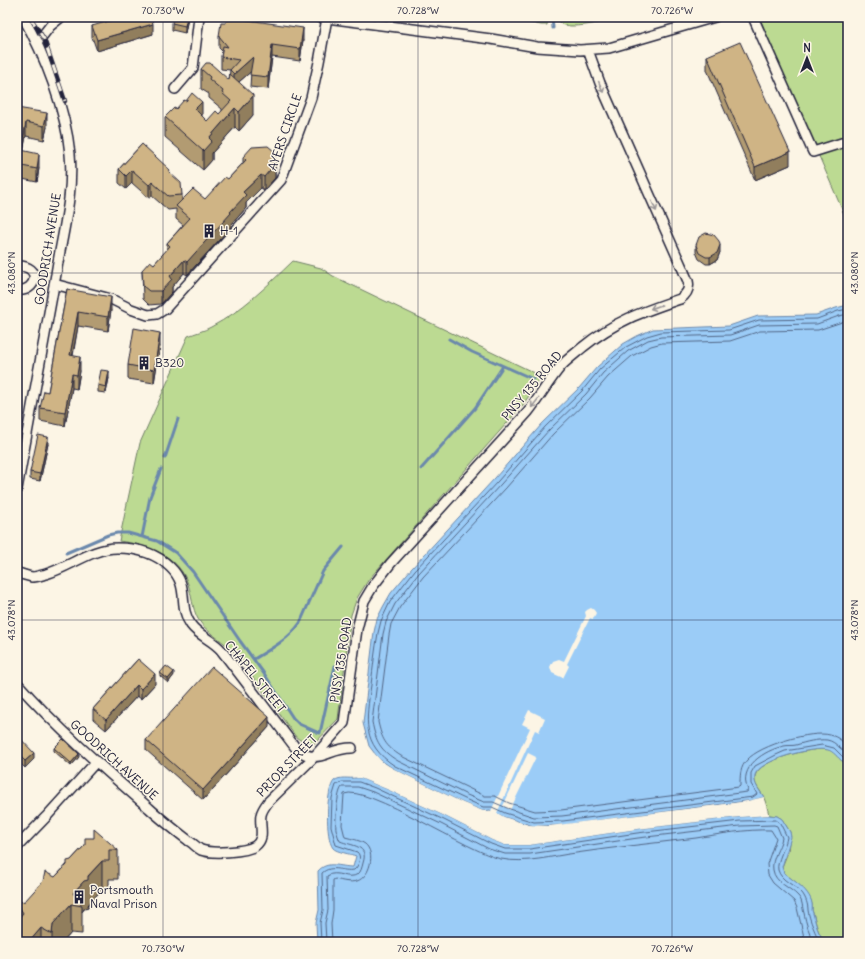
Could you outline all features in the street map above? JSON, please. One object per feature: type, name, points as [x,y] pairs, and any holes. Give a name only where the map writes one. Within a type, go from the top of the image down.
[{"type":"street","name":"GOODRICH AVENUE","points":[[17,490],[19,471],[70,189],[70,155],[57,96],[36,43],[23,17]]},
{"type":"street","points":[[36,43],[50,26],[61,17]]},
{"type":"street","points":[[175,89],[193,68],[198,17]]},
{"type":"street","points":[[329,18],[491,39],[537,47],[588,50],[608,48],[715,17]]},
{"type":"street","points":[[754,17],[813,152],[848,141]]},
{"type":"street","name":"AYERS CIRCLE","points":[[54,284],[111,299],[131,309],[148,315],[157,314],[165,309],[281,180],[311,98],[329,18]]},
{"type":"street","name":"PNSY 135 ROAD","points":[[344,723],[357,629],[364,600],[391,562],[528,412],[542,394],[551,378],[563,364],[594,338],[617,323],[640,312],[680,299],[685,296],[688,291],[688,281],[600,83],[588,50]]},
{"type":"street","points":[[17,266],[29,267],[35,275],[34,281],[29,288],[23,291],[17,290]]},
{"type":"street","name":"CHAPEL STREET","points":[[17,573],[32,577],[38,576],[53,572],[99,551],[111,548],[138,550],[159,559],[178,575],[182,583],[184,610],[191,625],[199,634],[220,649],[295,747],[303,754],[313,758]]},
{"type":"street","name":"GOODRICH AVENUE","points":[[17,683],[96,762],[168,826],[201,850]]},
{"type":"street","name":"PRIOR STREET","points":[[201,850],[237,851],[254,846],[260,841],[261,814],[263,809],[268,802],[313,758],[344,723]]},
{"type":"street","points":[[313,758],[344,748],[352,748]]},
{"type":"street","points":[[17,847],[96,762]]},
{"type":"green space","points":[[506,17],[548,17],[547,25],[541,25]]},
{"type":"green space","points":[[555,17],[620,17],[590,24],[566,26],[561,24]]},
{"type":"green space","points":[[759,17],[848,17],[848,237],[844,214]]},
{"type":"green space","points":[[293,261],[321,268],[333,276],[541,376],[522,406],[369,579],[357,598],[351,615],[338,719],[315,743],[304,742],[296,737],[232,649],[206,629],[198,619],[194,610],[188,584],[177,565],[169,558],[150,548],[119,541],[140,443],[188,336],[222,321],[254,297]]},
{"type":"green space","points":[[827,749],[832,751],[842,761],[848,761],[848,942],[828,942],[821,937],[817,928],[810,898],[803,888],[784,873],[782,867],[788,852],[790,832],[782,819],[777,816],[769,815],[763,795],[755,782],[755,776],[766,764],[787,756],[810,750]]},
{"type":"water","points":[[848,305],[848,761],[842,761],[834,753],[821,749],[800,752],[776,759],[759,769],[755,775],[756,784],[764,797],[753,800],[563,825],[534,826],[504,817],[490,810],[483,811],[463,803],[394,769],[379,759],[369,746],[363,723],[374,632],[377,619],[383,607],[391,593],[412,568],[495,478],[542,424],[579,388],[597,367],[623,344],[653,329],[729,326],[758,316],[816,315]]},
{"type":"water","points":[[360,778],[389,790],[505,845],[529,845],[637,829],[739,817],[769,815],[777,816],[782,819],[790,832],[791,837],[782,867],[784,873],[807,893],[812,904],[812,910],[819,933],[824,940],[828,942],[317,942],[316,923],[319,910],[318,871],[330,865],[353,867],[356,856],[340,852],[333,848],[330,843],[328,825],[329,793],[331,786],[336,779]]},
{"type":"pier","points":[[591,608],[596,613],[593,619],[590,618],[567,664],[569,666],[563,678],[552,673],[550,667],[553,661],[559,659],[564,661],[586,616],[585,612]]},
{"type":"pier","points":[[529,710],[545,718],[539,732],[535,730],[497,813],[504,817],[527,825],[549,826],[743,802],[764,797],[764,799],[743,804],[563,827],[533,828],[503,819],[490,812],[482,813],[462,805],[393,771],[382,764],[373,755],[374,753],[383,763],[394,769],[463,803],[483,811],[491,811],[530,728],[522,724]]},
{"type":"pier","points":[[528,753],[536,757],[510,810],[503,806]]},
{"type":"pier","points":[[357,776],[367,778],[390,788],[446,814],[493,839],[505,843],[529,843],[636,827],[739,815],[769,813],[769,815],[637,829],[529,845],[505,845],[389,790],[360,778],[356,778]]},
{"type":"building","points":[[123,17],[151,17],[153,24],[97,40],[92,26]]},
{"type":"building","points":[[173,17],[187,17],[185,26],[172,23]]},
{"type":"building","points":[[227,17],[303,28],[300,49],[272,45],[268,77],[250,75],[253,57],[234,74],[230,70],[239,60],[221,57],[223,46],[228,47],[219,36],[221,23],[226,23]]},
{"type":"building","points":[[740,42],[790,152],[755,167],[707,56]]},
{"type":"building","points":[[206,63],[210,63],[229,80],[230,74],[253,96],[239,112],[235,108],[209,138],[212,141],[203,151],[165,117],[174,108],[176,109],[184,100],[186,101],[192,93],[202,102],[195,109],[207,121],[216,111],[219,114],[231,101],[201,69]]},
{"type":"building","points":[[17,108],[47,113],[44,126],[26,122],[21,150],[39,154],[37,169],[17,165]]},
{"type":"building","points":[[142,144],[170,170],[169,172],[181,183],[182,195],[168,196],[152,182],[149,185],[132,170],[126,176],[119,169]]},
{"type":"building","points":[[268,146],[274,151],[275,158],[272,162],[275,164],[264,177],[261,175],[243,192],[246,195],[187,262],[184,260],[170,276],[172,279],[161,291],[149,291],[143,286],[142,270],[150,261],[154,264],[170,246],[167,243],[190,218],[176,206],[193,189],[205,199],[225,177],[228,179],[246,160],[243,157],[252,147]]},
{"type":"building","points":[[706,233],[714,235],[719,241],[720,245],[717,253],[710,257],[706,257],[699,253],[696,245],[699,237]]},
{"type":"building","points":[[67,289],[111,297],[108,317],[78,312],[70,355],[80,357],[77,375],[72,374],[65,412],[40,408],[44,391],[48,392]]},
{"type":"building","points":[[134,328],[160,333],[154,370],[128,365]]},
{"type":"building","points":[[101,370],[109,371],[106,387],[98,385]]},
{"type":"building","points":[[38,435],[48,437],[40,474],[30,472]]},
{"type":"building","points":[[138,659],[155,674],[141,689],[137,685],[106,720],[93,709]]},
{"type":"building","points":[[166,666],[174,672],[168,679],[160,673]]},
{"type":"building","points":[[212,667],[269,717],[203,790],[146,740]]},
{"type":"building","points":[[17,735],[34,753],[25,761],[17,753]]},
{"type":"building","points":[[63,739],[79,754],[71,763],[54,748]]},
{"type":"building","points":[[94,829],[118,850],[109,850],[109,861],[102,861],[88,876],[88,880],[84,881],[73,893],[82,906],[71,904],[53,924],[52,934],[41,928],[29,942],[17,942],[17,920],[23,913],[17,903],[25,901],[43,881],[45,872],[55,877],[67,865],[67,861],[71,860],[85,845],[85,838],[94,838]]},
{"type":"waterway","points":[[552,17],[553,28]]},
{"type":"waterway","points":[[449,339],[472,352],[533,379]]},
{"type":"waterway","points":[[421,469],[475,408],[503,366]]},
{"type":"waterway","points":[[165,458],[178,419]]},
{"type":"waterway","points":[[142,537],[150,497],[161,469]]},
{"type":"waterway","points":[[66,553],[108,535],[117,533],[128,533],[157,541],[176,553],[193,572],[293,718],[299,724],[320,733],[335,666]]},
{"type":"waterway","points":[[254,659],[279,643],[296,629],[323,571],[343,547]]},
{"type":"railway","points":[[30,17],[44,39],[65,101]]},
{"type":"place","name":"H-1","points":[[209,231]]},
{"type":"place","name":"B320","points":[[144,363]]},
{"type":"place","name":"Portsmouth Naval Prison","points":[[79,897]]}]
